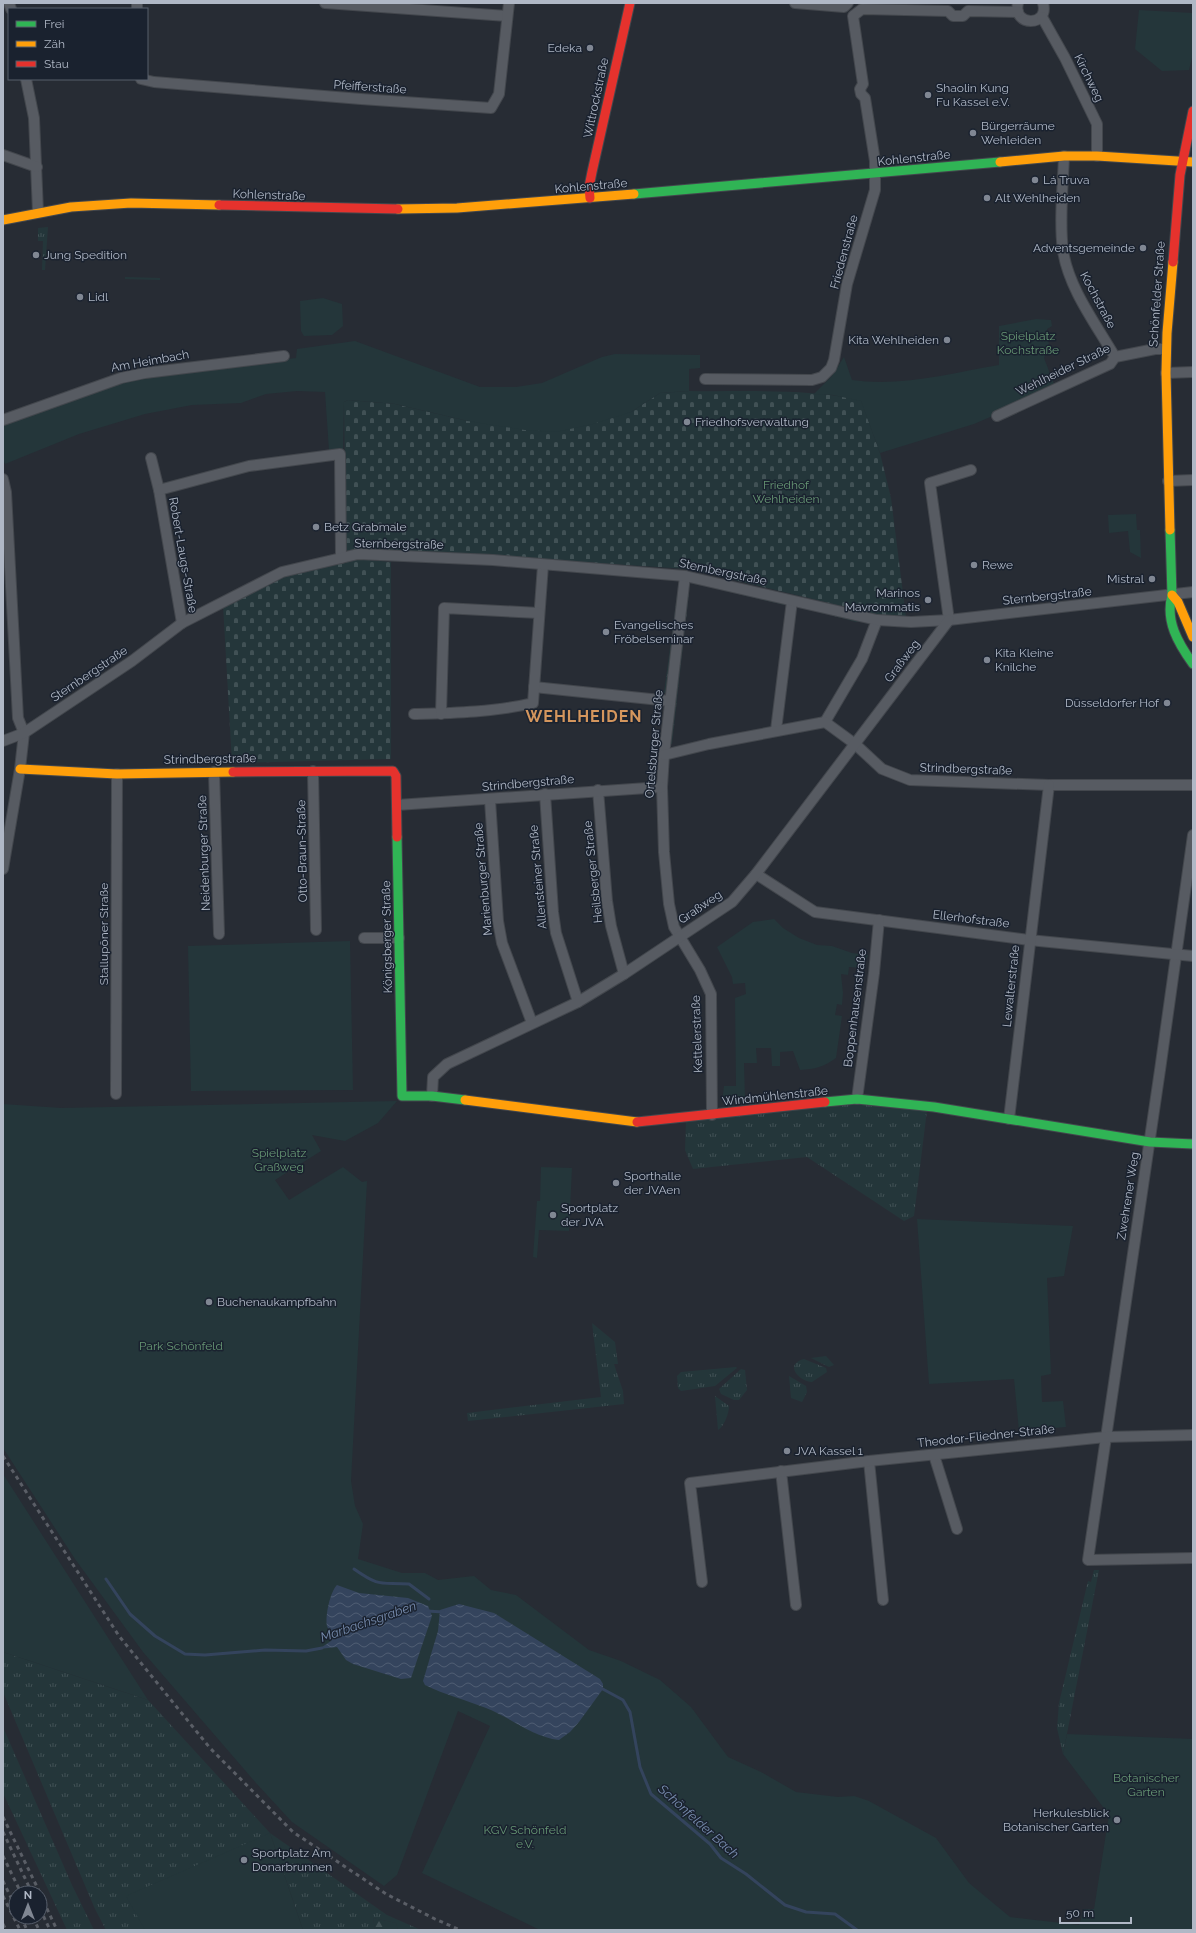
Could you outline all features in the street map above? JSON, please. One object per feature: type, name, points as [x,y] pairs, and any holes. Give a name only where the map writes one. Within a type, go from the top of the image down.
[{"type":"main road","name":"Wittrockstraße","points":[[590,198],[589,187],[592,172],[630,3]]},
{"type":"main road","name":"Schönfelder Straße","points":[[1172,594],[1168,481],[1166,349],[1169,284],[1182,161],[1193,111]]},
{"type":"main road","name":"Kohlenstraße","points":[[3,220],[38,212],[86,206],[131,203],[342,209],[457,208],[874,174],[1064,156],[1097,156],[1193,162]]},
{"type":"main road","points":[[1172,594],[1178,602],[1193,637]]},
{"type":"main road","points":[[1172,594],[1168,604],[1168,614],[1184,653],[1193,664]]},
{"type":"main road","name":"Strindbergstraße","points":[[20,769],[117,774],[388,770],[393,771],[396,776]]},
{"type":"main road","name":"Königsberger Straße","points":[[396,776],[402,1096]]},
{"type":"main road","name":"Windmühlenstraße","points":[[402,1096],[432,1096],[638,1122],[857,1099],[934,1106],[1009,1120],[1150,1142],[1193,1144]]},
{"type":"street","points":[[324,3],[370,5],[507,16]]},
{"type":"street","name":"Pfeifferstraße","points":[[145,80],[154,82],[368,100],[491,108],[499,94],[509,3]]},
{"type":"street","points":[[795,3],[846,5]]},
{"type":"street","points":[[1018,8],[1023,19],[1028,21],[1037,20],[1042,17],[1044,10],[1043,3]]},
{"type":"street","name":"Friedenstraße","points":[[705,379],[812,380],[822,377],[831,368],[838,344],[847,284],[876,190],[874,174],[875,161],[865,98],[860,94],[860,89],[863,84],[853,16],[862,9],[948,11],[953,16],[963,16],[968,11],[1018,8]]},
{"type":"street","name":"Kirchweg","points":[[1042,17],[1065,58],[1097,124],[1097,156]]},
{"type":"street","points":[[26,80],[34,118],[38,212]]},
{"type":"street","points":[[3,155],[37,167]]},
{"type":"street","name":"Kochstraße","points":[[1064,156],[1062,225],[1063,250],[1066,264],[1078,295],[1115,357]]},
{"type":"street","name":"Wehlheider Straße","points":[[997,416],[1110,364],[1115,357],[1155,349],[1166,349]]},
{"type":"street","name":"Am Heimbach","points":[[3,420],[121,378],[145,373],[284,356]]},
{"type":"street","points":[[1166,373],[1193,372]]},
{"type":"street","name":"Robert-Laugs-Straße","points":[[159,490],[249,466],[340,454],[341,558]]},
{"type":"street","name":"Robert-Laugs-Straße","points":[[151,458],[159,490],[182,623]]},
{"type":"street","points":[[949,620],[930,483],[971,470]]},
{"type":"street","points":[[3,480],[6,492],[18,718],[24,733],[20,769],[3,870]]},
{"type":"street","points":[[1168,481],[1193,480]]},
{"type":"street","name":"Sternbergstraße","points":[[3,741],[24,733],[132,661],[182,623],[282,572],[358,554],[493,560],[685,576],[877,620],[911,622],[949,620],[1193,592]]},
{"type":"street","points":[[414,714],[441,714],[521,706],[533,703],[543,565]]},
{"type":"street","name":"Ortelsburger Straße","points":[[680,937],[674,927],[669,904],[664,852],[662,787],[664,755],[685,576]]},
{"type":"street","points":[[776,730],[792,600]]},
{"type":"street","points":[[441,714],[444,608],[539,613]]},
{"type":"street","points":[[664,755],[776,730],[825,722],[862,659],[877,620]]},
{"type":"street","name":"Graßweg","points":[[432,1096],[433,1077],[447,1064],[578,1002],[624,974],[732,902],[756,874],[949,620]]},
{"type":"street","points":[[534,687],[670,701]]},
{"type":"street","name":"Strindbergstraße","points":[[825,722],[855,744],[882,769],[910,780],[1049,785],[1193,785]]},
{"type":"street","name":"Otto-Braun-Straße","points":[[313,771],[316,930]]},
{"type":"street","name":"Neidenburger Straße","points":[[214,772],[220,934]]},
{"type":"street","name":"Stallupöner Straße","points":[[116,1094],[117,774]]},
{"type":"street","name":"Lewalterstraße","points":[[1009,1120],[1029,940],[1049,785]]},
{"type":"street","name":"Strindbergstraße","points":[[397,805],[490,800],[598,790],[662,787]]},
{"type":"street","name":"Heilsberger Straße","points":[[598,790],[607,901],[611,926],[624,974]]},
{"type":"street","name":"Allensteiner Straße","points":[[545,794],[553,912],[556,933],[578,1002]]},
{"type":"street","name":"Marienburger Straße","points":[[490,800],[498,921],[502,943],[532,1023]]},
{"type":"street","name":"Zwehrener Weg","points":[[1193,835],[1150,1142],[1088,1560],[1193,1558]]},
{"type":"street","name":"Ellerhofstraße","points":[[756,874],[815,912],[1029,940],[1177,953],[1193,956]]},
{"type":"street","name":"Boppenhausenstraße","points":[[857,1099],[874,973],[879,920]]},
{"type":"street","name":"Kettelerstraße","points":[[680,937],[700,970],[711,994],[712,1115]]},
{"type":"street","points":[[364,938],[399,938]]},
{"type":"street","name":"Theodor-Fliedner-Straße","points":[[702,1582],[690,1482],[868,1461],[1106,1437],[1193,1435]]},
{"type":"street","points":[[934,1455],[957,1529]]},
{"type":"street","points":[[868,1461],[883,1600]]},
{"type":"street","points":[[781,1472],[796,1605]]},
{"type":"green space","points":[[1139,10],[1193,13],[1193,54],[1189,70],[1162,71],[1135,49]]},
{"type":"green space","points":[[48,227],[45,270],[42,270],[43,241],[38,241],[38,228]]},
{"type":"green space","points":[[125,277],[160,278],[160,280],[125,279]]},
{"type":"green space","points":[[323,298],[342,304],[343,326],[332,335],[304,336],[301,331],[300,301]]},
{"type":"green space","name":"Spielplatz Kochstraße","points":[[1036,319],[1051,320],[1052,326],[1047,329],[1049,346],[1044,358],[1054,384],[1042,389],[1041,395],[974,424],[880,453],[861,401],[833,395],[814,394],[831,377],[844,357],[852,380],[870,382],[889,382],[926,378],[999,365],[999,326]]},
{"type":"green space","points":[[355,341],[480,387],[516,387],[542,383],[602,357],[615,354],[700,355],[700,368],[689,369],[689,391],[660,393],[631,412],[593,424],[556,432],[525,430],[468,421],[395,404],[348,400],[344,402],[343,451],[329,450],[325,392],[297,391],[266,394],[241,403],[192,405],[145,414],[79,434],[5,464],[3,459],[3,424],[132,379],[296,358],[297,349]]},
{"type":"green space","name":"Friedhof Wehlheiden","points":[[689,391],[797,392],[840,396],[861,400],[880,453],[891,498],[906,617],[879,615],[688,569],[394,550],[359,549],[346,551],[344,402],[348,400],[395,404],[468,421],[631,412],[660,393]]},
{"type":"green space","points":[[1136,514],[1137,530],[1140,530],[1141,558],[1130,552],[1128,531],[1109,533],[1108,515]]},
{"type":"green space","points":[[357,559],[391,562],[391,759],[232,763],[223,605],[284,575]]},
{"type":"green space","points":[[693,583],[785,603],[784,605]]},
{"type":"green space","points":[[689,593],[672,744],[670,744],[688,594]]},
{"type":"green space","points":[[677,595],[666,693],[664,693]]},
{"type":"green space","points":[[797,606],[860,621],[856,622]]},
{"type":"green space","points":[[774,919],[783,928],[799,938],[817,945],[832,946],[852,953],[868,955],[863,968],[849,967],[848,975],[841,974],[843,993],[842,1005],[837,1004],[835,1015],[842,1016],[836,1058],[819,1067],[800,1070],[793,1051],[780,1052],[780,1066],[772,1066],[771,1048],[756,1048],[757,1063],[744,1063],[745,1098],[722,1101],[724,1086],[736,1086],[735,998],[746,994],[745,983],[733,984],[732,977],[717,947],[753,922]]},
{"type":"green space","points":[[350,941],[353,1090],[191,1091],[188,946]]},
{"type":"green space","name":"Park Schönfeld","points":[[397,1101],[378,1123],[345,1141],[312,1135],[321,1151],[275,1180],[289,1200],[343,1167],[362,1182],[367,1181],[351,1481],[355,1506],[363,1524],[358,1559],[402,1573],[425,1573],[438,1580],[474,1576],[491,1590],[516,1595],[589,1650],[621,1661],[660,1680],[691,1707],[728,1757],[761,1772],[796,1792],[838,1797],[854,1796],[869,1801],[936,1838],[969,1883],[1010,1917],[1079,1925],[1084,1909],[1094,1909],[1109,1815],[1063,1754],[1067,1734],[1193,1739],[1193,1930],[540,1930],[422,1873],[490,1726],[458,1711],[397,1875],[384,1886],[292,1822],[256,1783],[143,1652],[75,1559],[3,1448],[3,1104],[61,1108]]},
{"type":"green space","points":[[857,1103],[927,1110],[914,1216],[904,1221],[807,1157],[693,1169],[685,1150],[686,1121]]},
{"type":"green space","name":"Sportplatz der JVA","points":[[541,1167],[572,1168],[569,1231],[539,1230],[537,1258],[533,1257],[537,1201],[540,1201]]},
{"type":"green space","points":[[917,1219],[1073,1226],[1064,1276],[1047,1278],[1051,1374],[1041,1376],[1042,1402],[1063,1401],[1066,1427],[1019,1431],[1014,1379],[929,1384]]},
{"type":"green space","points":[[592,1323],[615,1342],[618,1364],[614,1364],[623,1391],[624,1404],[468,1421],[467,1413],[601,1397]]},
{"type":"green space","points":[[826,1356],[834,1365],[829,1367],[811,1358]]},
{"type":"green space","points":[[804,1359],[826,1368],[827,1372],[812,1382],[802,1379],[795,1372],[794,1368],[798,1361]]},
{"type":"green space","points":[[737,1368],[715,1386],[681,1391],[678,1388],[677,1376],[681,1372]]},
{"type":"green space","points":[[741,1369],[745,1370],[747,1390],[739,1400],[734,1400],[721,1394],[719,1389]]},
{"type":"green space","points":[[789,1376],[806,1386],[807,1392],[802,1402],[791,1398]]},
{"type":"green space","points":[[715,1396],[729,1406],[726,1420],[718,1430]]},
{"type":"green space","points":[[3,1474],[148,1700],[3,1652]]},
{"type":"green space","points":[[1094,1570],[1099,1570],[1063,1754],[1057,1728],[1059,1703],[1088,1581],[1091,1582]]},
{"type":"green space","points":[[3,1652],[148,1700],[270,1833],[168,1930],[106,1930],[95,1909],[3,1692]]},
{"type":"green space","points":[[3,1727],[72,1885],[94,1930],[67,1930],[48,1889],[48,1885],[46,1885],[3,1793]]},
{"type":"green space","points":[[270,1833],[387,1915],[421,1930],[398,1930],[396,1923],[373,1918],[375,1930],[303,1930]]},
{"type":"green space","name":"Sportplatz Am Donarbrunnen","points":[[270,1833],[303,1930],[145,1930],[126,1896]]},
{"type":"green space","points":[[373,1918],[396,1923],[398,1930],[375,1930]]},
{"type":"water","points":[[337,1585],[359,1593],[408,1598],[428,1606],[432,1616],[411,1678],[401,1679],[353,1664],[346,1660],[337,1647],[319,1649],[331,1641],[331,1635],[327,1626],[327,1616],[330,1598],[334,1588]]},
{"type":"water","points":[[459,1604],[494,1613],[600,1679],[603,1684],[603,1689],[570,1732],[559,1740],[549,1738],[530,1731],[504,1716],[486,1708],[440,1692],[425,1685],[423,1681],[438,1631],[440,1610]]},
{"type":"waterway","points":[[354,1569],[376,1582],[409,1584],[429,1599]]},
{"type":"waterway","name":"Marbachsgraben","points":[[106,1579],[130,1614],[155,1636],[185,1654],[205,1655],[265,1650],[306,1651],[322,1648]]},
{"type":"waterway","name":"Marbachsgraben","points":[[427,1611],[443,1612]]},
{"type":"waterway","name":"Schönfelder Bach","points":[[599,1687],[623,1700],[630,1712],[640,1767],[651,1794],[710,1844],[721,1858],[746,1874],[785,1905],[806,1912],[835,1914],[857,1930]]},
{"type":"railway","points":[[3,1456],[119,1636],[210,1748],[293,1832],[386,1894],[460,1930]]},
{"type":"railway","points":[[3,1817],[36,1885]]},
{"type":"railway","points":[[3,1832],[28,1885]]},
{"type":"railway","points":[[3,1856],[17,1885]]},
{"type":"railway","points":[[3,1881],[8,1891]]},
{"type":"railway","points":[[3,1896],[20,1930]]},
{"type":"railway","points":[[48,1911],[57,1930]]},
{"type":"railway","points":[[3,1924],[6,1930]]},
{"type":"railway","points":[[25,1925],[27,1930]]},
{"type":"railway","points":[[37,1925],[39,1930]]},
{"type":"railway","points":[[48,1925],[50,1930]]},
{"type":"traffic: fast","points":[[634,194],[1000,162]]},
{"type":"traffic: fast","points":[[1170,530],[1172,595],[1170,614],[1178,640],[1193,664]]},
{"type":"traffic: fast","points":[[397,837],[402,1096],[432,1096],[465,1100]]},
{"type":"traffic: fast","points":[[825,1102],[857,1099],[934,1107],[1150,1142],[1193,1144]]},
{"type":"traffic: slow","points":[[1000,162],[1064,156],[1097,156],[1193,162]]},
{"type":"traffic: slow","points":[[398,209],[457,208],[634,194]]},
{"type":"traffic: slow","points":[[3,220],[71,207],[131,203],[219,205]]},
{"type":"traffic: slow","points":[[1170,530],[1166,373],[1167,333],[1173,262]]},
{"type":"traffic: slow","points":[[1172,595],[1178,602],[1193,637]]},
{"type":"traffic: slow","points":[[20,769],[117,774],[233,772]]},
{"type":"traffic: slow","points":[[465,1100],[637,1122]]},
{"type":"traffic: jam","points":[[590,198],[589,187],[592,172],[630,3]]},
{"type":"traffic: jam","points":[[1173,262],[1180,175],[1193,111]]},
{"type":"traffic: jam","points":[[219,205],[398,209]]},
{"type":"traffic: jam","points":[[233,772],[393,771],[396,776],[397,837]]},
{"type":"traffic: jam","points":[[637,1122],[825,1102]]},
{"type":"place","name":"Edeka","points":[[590,48]]},
{"type":"place","name":"Shaolin Kung Fu Kassel e.V.","points":[[928,95]]},
{"type":"place","name":"Bürgerräume Wehleiden","points":[[973,133]]},
{"type":"place","name":"Lá Truva","points":[[1035,180]]},
{"type":"place","name":"Alt Wehlheiden","points":[[987,198]]},
{"type":"place","name":"Adventsgemeinde","points":[[1143,248]]},
{"type":"place","name":"Jung Spedition","points":[[36,255]]},
{"type":"place","name":"Lidl","points":[[80,297]]},
{"type":"place","name":"Kita Wehlheiden","points":[[947,340]]},
{"type":"place","name":"Friedhofsverwaltung","points":[[687,422]]},
{"type":"place","name":"Betz Grabmale","points":[[316,527]]},
{"type":"place","name":"Rewe","points":[[974,565]]},
{"type":"place","name":"Mistral","points":[[1152,579]]},
{"type":"place","name":"Marinos Mavrommatis","points":[[928,600]]},
{"type":"place","name":"Evangelisches Fröbelseminar","points":[[606,632]]},
{"type":"place","name":"Kita Kleine Knilche","points":[[987,660]]},
{"type":"place","name":"Düsseldorfer Hof","points":[[1167,703]]},
{"type":"place","name":"Sporthalle der JVAen","points":[[616,1183]]},
{"type":"place","name":"Sportplatz der JVA","points":[[553,1215]]},
{"type":"place","name":"Buchenaukampfbahn","points":[[209,1302]]},
{"type":"place","name":"JVA Kassel 1","points":[[787,1451]]},
{"type":"place","name":"Herkulesblick Botanischer Garten","points":[[1117,1820]]},
{"type":"place","name":"Sportplatz Am Donarbrunnen","points":[[244,1860]]},
{"type":"district","name":"WEHLHEIDEN","points":[[584,716]]},
{"type":"park label","name":"Spielplatz Graßweg","points":[[279,1160]]},
{"type":"park label","name":"Botanischer Garten","points":[[1146,1785]]},
{"type":"park label","name":"KGV Schönfeld e.V.","points":[[525,1837]]}]
